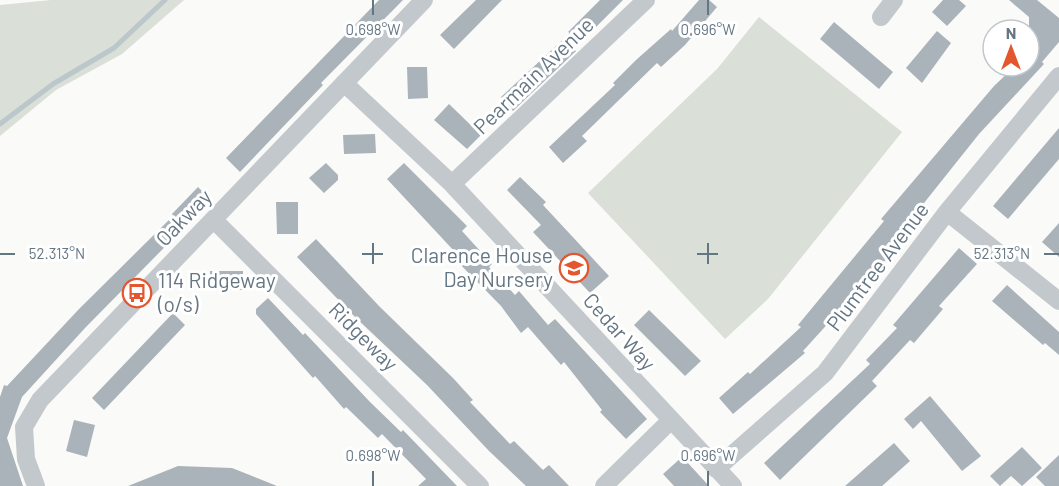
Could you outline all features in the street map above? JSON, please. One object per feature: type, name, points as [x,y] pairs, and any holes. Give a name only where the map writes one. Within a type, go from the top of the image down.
[{"type":"street","name":"Oakway","points":[[36,486],[26,459],[24,427],[40,400],[424,0]]},
{"type":"street","name":"Pearmain Avenue","points":[[452,184],[646,0]]},
{"type":"street","points":[[881,17],[894,0]]},
{"type":"street","name":"Plumtree Avenue","points":[[716,470],[825,373],[947,212],[1059,76]]},
{"type":"street","name":"Cedar Way","points":[[344,83],[452,184],[732,486]]},
{"type":"street","points":[[947,212],[1059,302]]},
{"type":"street","name":"Ridgeway","points":[[214,220],[480,486]]},
{"type":"street","points":[[604,486],[670,421]]},
{"type":"shaded area","points":[[51,0],[184,0],[122,54],[56,90],[0,136],[0,5]]},
{"type":"shaded area","points":[[759,17],[902,132],[768,299],[725,339],[588,193],[717,69]]},
{"type":"building","points":[[379,0],[403,0],[321,83],[323,85],[240,172],[226,158]]},
{"type":"building","points":[[476,0],[502,0],[454,49],[440,35]]},
{"type":"building","points":[[600,0],[623,0],[574,49],[576,51],[513,111],[501,97],[570,33],[568,32]]},
{"type":"building","points":[[699,0],[709,0],[717,7],[685,45],[661,67],[657,63],[582,136],[587,141],[563,163],[549,147],[615,85],[613,83],[636,60],[671,29],[672,31]]},
{"type":"building","points":[[943,0],[959,0],[966,6],[947,26],[932,12]]},
{"type":"building","points":[[1009,0],[1037,0],[1059,18],[1059,42],[1042,62],[1044,64],[1041,67],[1041,18],[1029,17]]},
{"type":"building","points":[[834,22],[893,72],[879,89],[820,39]]},
{"type":"building","points":[[937,31],[951,43],[922,83],[906,68]]},
{"type":"building","points":[[407,67],[427,67],[428,98],[408,99]]},
{"type":"building","points":[[1002,78],[1031,78],[979,134],[924,203],[926,206],[888,250],[892,253],[803,351],[805,353],[733,414],[719,398],[748,372],[750,374],[801,327],[798,325],[884,221],[881,219]]},
{"type":"building","points":[[449,104],[481,135],[467,149],[434,120]]},
{"type":"building","points":[[1059,128],[1059,159],[1008,219],[993,206]]},
{"type":"building","points":[[375,134],[376,153],[344,154],[343,135]]},
{"type":"building","points":[[326,163],[338,175],[338,180],[324,193],[309,178]]},
{"type":"building","points":[[404,163],[467,226],[462,231],[492,264],[489,267],[515,295],[519,291],[548,325],[555,319],[647,419],[626,439],[600,412],[602,410],[564,362],[561,365],[528,327],[521,333],[501,306],[451,255],[455,252],[387,179]]},
{"type":"building","points":[[520,177],[546,202],[543,205],[609,276],[590,293],[533,232],[541,225],[507,190]]},
{"type":"building","points":[[198,187],[211,200],[85,328],[22,397],[7,438],[23,486],[0,486],[0,397],[4,385],[7,386],[79,309],[173,216],[172,214]]},
{"type":"building","points":[[276,202],[298,202],[298,234],[277,234]]},
{"type":"building","points":[[1059,223],[1059,257],[1042,242]]},
{"type":"building","points":[[316,239],[379,306],[453,378],[473,400],[470,402],[510,444],[514,441],[543,470],[549,465],[569,486],[526,486],[489,451],[427,385],[355,317],[297,257]]},
{"type":"building","points":[[959,248],[977,264],[939,306],[943,309],[914,343],[910,340],[872,381],[877,386],[780,480],[764,463],[870,364],[866,360],[897,328],[893,325]]},
{"type":"building","points":[[210,271],[243,271],[243,290],[210,290]]},
{"type":"building","points":[[1007,285],[1059,332],[1059,355],[1045,343],[1043,345],[992,301]]},
{"type":"building","points":[[268,298],[303,335],[305,333],[370,402],[401,432],[403,430],[457,486],[418,486],[426,479],[382,434],[378,438],[346,407],[344,409],[256,314],[256,309]]},
{"type":"building","points":[[649,310],[701,361],[685,376],[634,325]]},
{"type":"building","points":[[173,313],[185,325],[104,410],[92,398]]},
{"type":"building","points":[[930,396],[981,456],[962,471],[921,421],[913,429],[904,419]]},
{"type":"building","points":[[74,420],[95,425],[87,457],[66,451]]},
{"type":"building","points":[[894,443],[910,461],[882,486],[845,486]]},
{"type":"building","points":[[1022,447],[1042,468],[1022,486],[1011,476],[1000,486],[990,476]]},
{"type":"building","points":[[1059,455],[1059,486],[1045,486],[1036,477]]},
{"type":"building","points":[[682,457],[709,486],[674,486],[663,474]]},
{"type":"building","points":[[178,466],[232,468],[277,486],[128,486]]},
{"type":"waterway","points":[[0,124],[53,84],[114,48],[165,0]]},
{"type":"place","name":"Clarence House Day Nursery","points":[[574,268]]},
{"type":"place","name":"114 Ridgeway (o/s)","points":[[137,293]]}]
